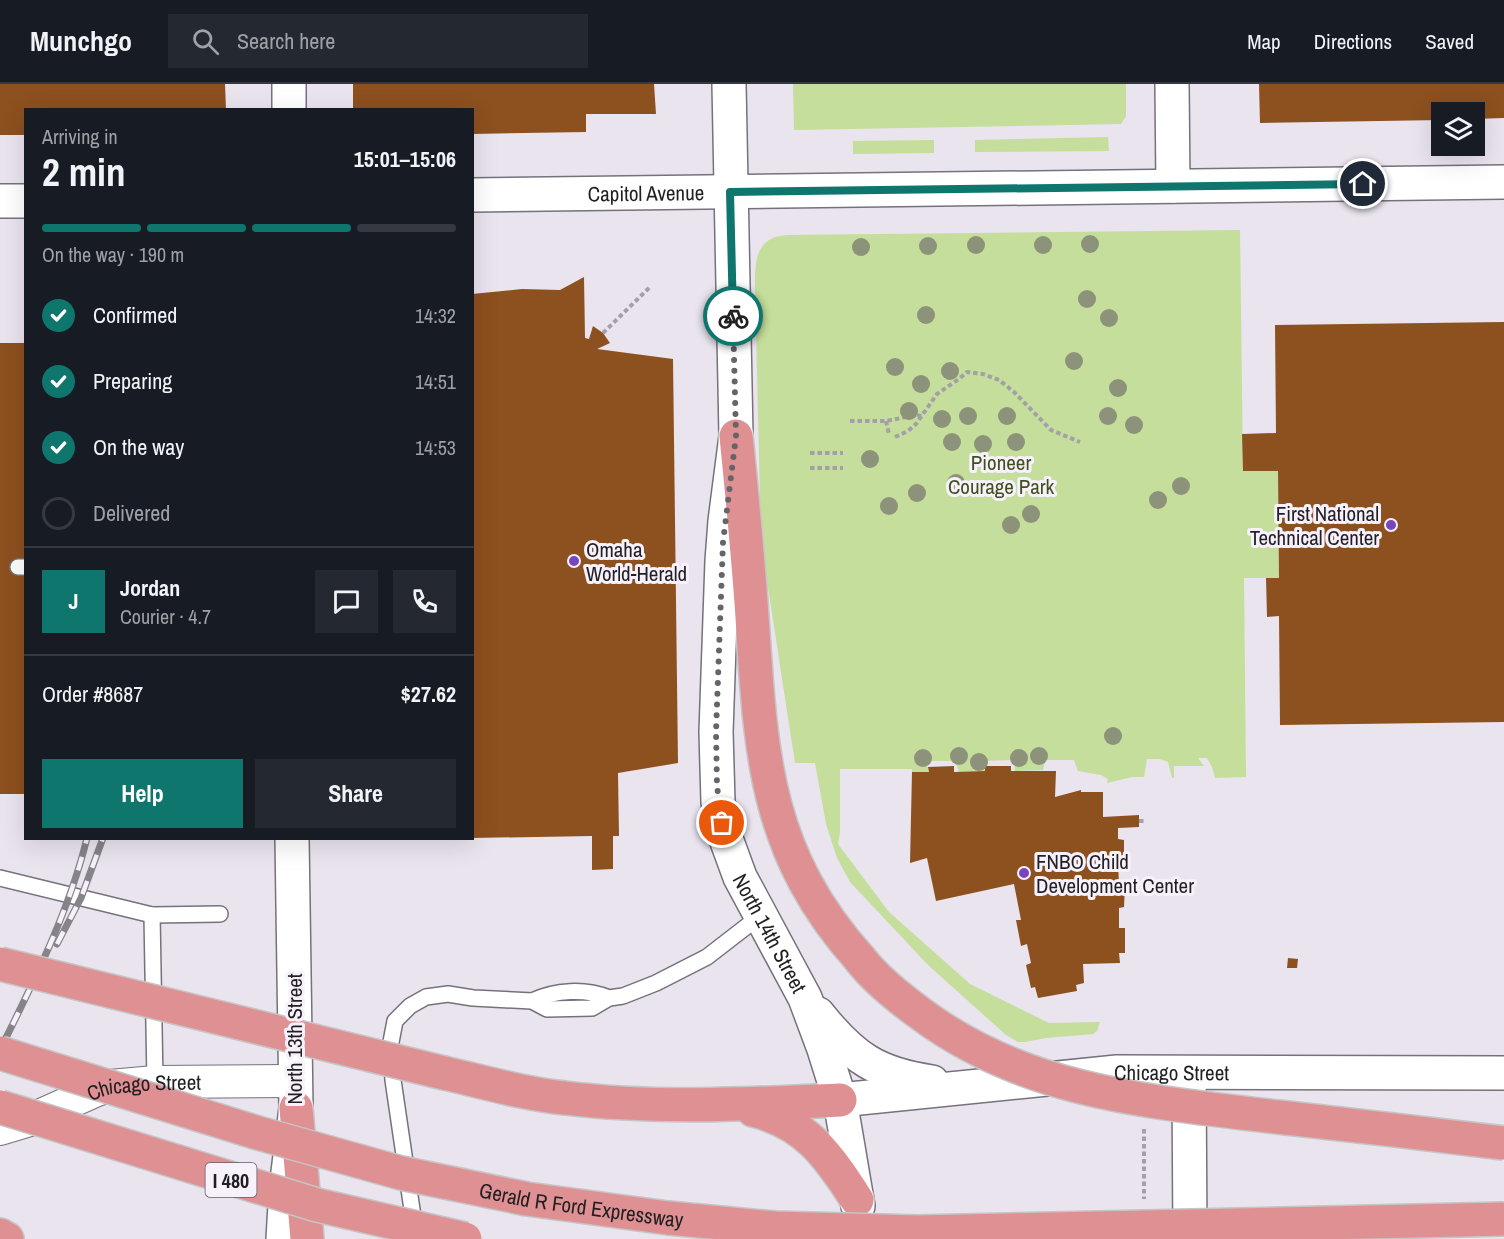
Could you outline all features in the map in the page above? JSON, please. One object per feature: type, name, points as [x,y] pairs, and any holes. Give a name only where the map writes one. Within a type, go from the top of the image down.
[{"type":"highway","points":[[736,436],[746,535],[759,716],[772,796],[786,842],[804,882],[831,924],[860,959],[905,1002],[952,1035],[1006,1063],[1054,1081],[1104,1093],[1164,1103],[1504,1143]]},
{"type":"highway","points":[[0,964],[444,1073],[563,1098],[629,1103],[840,1100]]},
{"type":"highway","name":"Gerald R Ford Expressway","points":[[0,1053],[258,1133],[401,1173],[527,1199],[668,1218],[776,1228],[873,1232],[991,1232],[1504,1219]]},
{"type":"highway","points":[[296,1095],[307,1239]]},
{"type":"highway","points":[[716,1103],[766,1113],[791,1124],[812,1139],[826,1155],[857,1200]]},
{"type":"highway","name":"I 480","points":[[0,1107],[307,1202],[465,1239]]},
{"type":"highway","points":[[0,1235],[7,1239]]},
{"type":"street","points":[[289,84],[289,108]]},
{"type":"street","name":"North 14th Street","points":[[729,84],[736,436],[723,542],[716,732],[720,814],[740,877],[805,998],[840,1100],[862,1239]]},
{"type":"street","points":[[1172,84],[1173,186]]},
{"type":"street","name":"Capitol Avenue","points":[[474,195],[1504,182]]},
{"type":"street","points":[[0,201],[24,201]]},
{"type":"street","name":"North 13th Street","points":[[283,1239],[296,1095],[292,840]]},
{"type":"street","points":[[805,998],[842,1042],[866,1062],[900,1076],[964,1087]]},
{"type":"street","points":[[1189,1072],[1190,1239]]},
{"type":"street","name":"Chicago Street","points":[[840,1100],[1090,1073],[1504,1073]]},
{"type":"street","name":"Chicago Street","points":[[0,1129],[30,1120],[110,1086],[155,1082],[296,1095]]},
{"type":"lane","points":[[0,878],[152,915],[220,914]]},
{"type":"lane","points":[[152,915],[155,1082]]},
{"type":"lane","points":[[416,1239],[393,1080],[391,1042],[395,1021],[410,1006],[426,997],[448,994],[473,998],[532,1001],[547,994],[594,992],[609,998],[623,996],[656,983],[707,957],[760,916]]},
{"type":"path","points":[[603,333],[651,286]]},
{"type":"path","points":[[895,437],[908,431],[937,394],[967,372],[983,374],[999,380],[1051,430],[1080,442]]},
{"type":"path","points":[[850,421],[886,421],[916,415],[922,416]]},
{"type":"path","points":[[886,421],[889,434]]},
{"type":"path","points":[[810,453],[843,453]]},
{"type":"path","points":[[810,468],[843,468]]},
{"type":"path","points":[[1144,1126],[1144,1205]]},
{"type":"green space","points":[[793,84],[1126,84],[1126,116],[1121,124],[794,130]]},
{"type":"green space","points":[[1108,137],[1109,151],[975,152],[975,140]]},
{"type":"green space","points":[[934,140],[934,153],[853,154],[853,141]]},
{"type":"green space","name":"Pioneer Courage Park","points":[[1240,230],[1243,471],[1278,471],[1279,578],[1244,578],[1246,777],[1215,778],[1207,758],[1198,758],[1204,766],[1174,766],[1174,778],[1172,778],[1168,762],[1160,759],[1147,759],[1144,777],[1132,777],[1107,783],[1108,779],[1101,775],[1078,771],[1074,760],[1045,760],[1043,770],[1015,771],[1014,762],[1011,760],[984,761],[985,771],[959,772],[955,761],[926,761],[929,772],[912,772],[912,769],[840,769],[838,844],[889,912],[970,984],[1049,1023],[1100,1022],[1097,1031],[1093,1034],[1018,1042],[1006,1035],[928,965],[850,882],[837,858],[826,824],[815,763],[795,763],[761,542],[755,287],[757,259],[767,242],[774,237],[787,235]]},
{"type":"building","points":[[0,84],[225,84],[226,108],[24,108],[24,135],[0,135]]},
{"type":"building","points":[[353,84],[654,84],[656,114],[586,114],[586,132],[474,134],[474,108],[353,108]]},
{"type":"building","points":[[1259,84],[1504,84],[1504,118],[1485,119],[1485,102],[1431,102],[1431,120],[1260,123]]},
{"type":"building","name":"Omaha World-Herald","points":[[584,277],[585,338],[589,339],[593,326],[603,333],[610,343],[597,349],[673,359],[678,763],[618,773],[619,836],[613,836],[613,869],[592,870],[592,836],[474,838],[474,294],[522,289],[560,290]]},
{"type":"building","name":"First National Technical Center","points":[[1504,322],[1504,722],[1280,725],[1279,616],[1267,617],[1266,578],[1279,578],[1278,471],[1243,471],[1242,434],[1276,433],[1275,325]]},
{"type":"building","points":[[0,343],[24,343],[24,794],[0,794]]},
{"type":"building","name":"FNBO Child Development Center","points":[[954,766],[954,772],[985,771],[985,766],[1011,766],[1011,771],[1056,771],[1055,797],[1081,790],[1081,792],[1103,792],[1103,817],[1139,815],[1139,827],[1118,828],[1118,839],[1124,840],[1124,863],[1118,863],[1119,884],[1125,885],[1124,907],[1119,908],[1119,928],[1125,928],[1125,953],[1119,953],[1120,963],[1083,964],[1084,983],[1076,985],[1077,991],[1038,998],[1035,987],[1031,988],[1026,965],[1031,963],[1027,944],[1021,946],[1016,920],[1021,920],[1014,884],[936,901],[927,858],[910,863],[912,772],[929,772],[928,767]]},
{"type":"building","points":[[1288,958],[1298,959],[1297,968],[1287,968]]},
{"type":"railway","points":[[0,1050],[60,920],[86,840]]},
{"type":"railway","points":[[57,944],[81,898],[102,840]]},
{"type":"way so far","points":[[722,823],[717,786],[716,732],[724,521],[736,436],[733,316]]},
{"type":"place","name":"First National Technical Center","points":[[1391,525]]},
{"type":"place","name":"Omaha World-Herald","points":[[574,561]]},
{"type":"place","name":"FNBO Child Development Center","points":[[1024,873]]},
{"type":"route","points":[[733,316],[730,192],[1363,184]]}]
